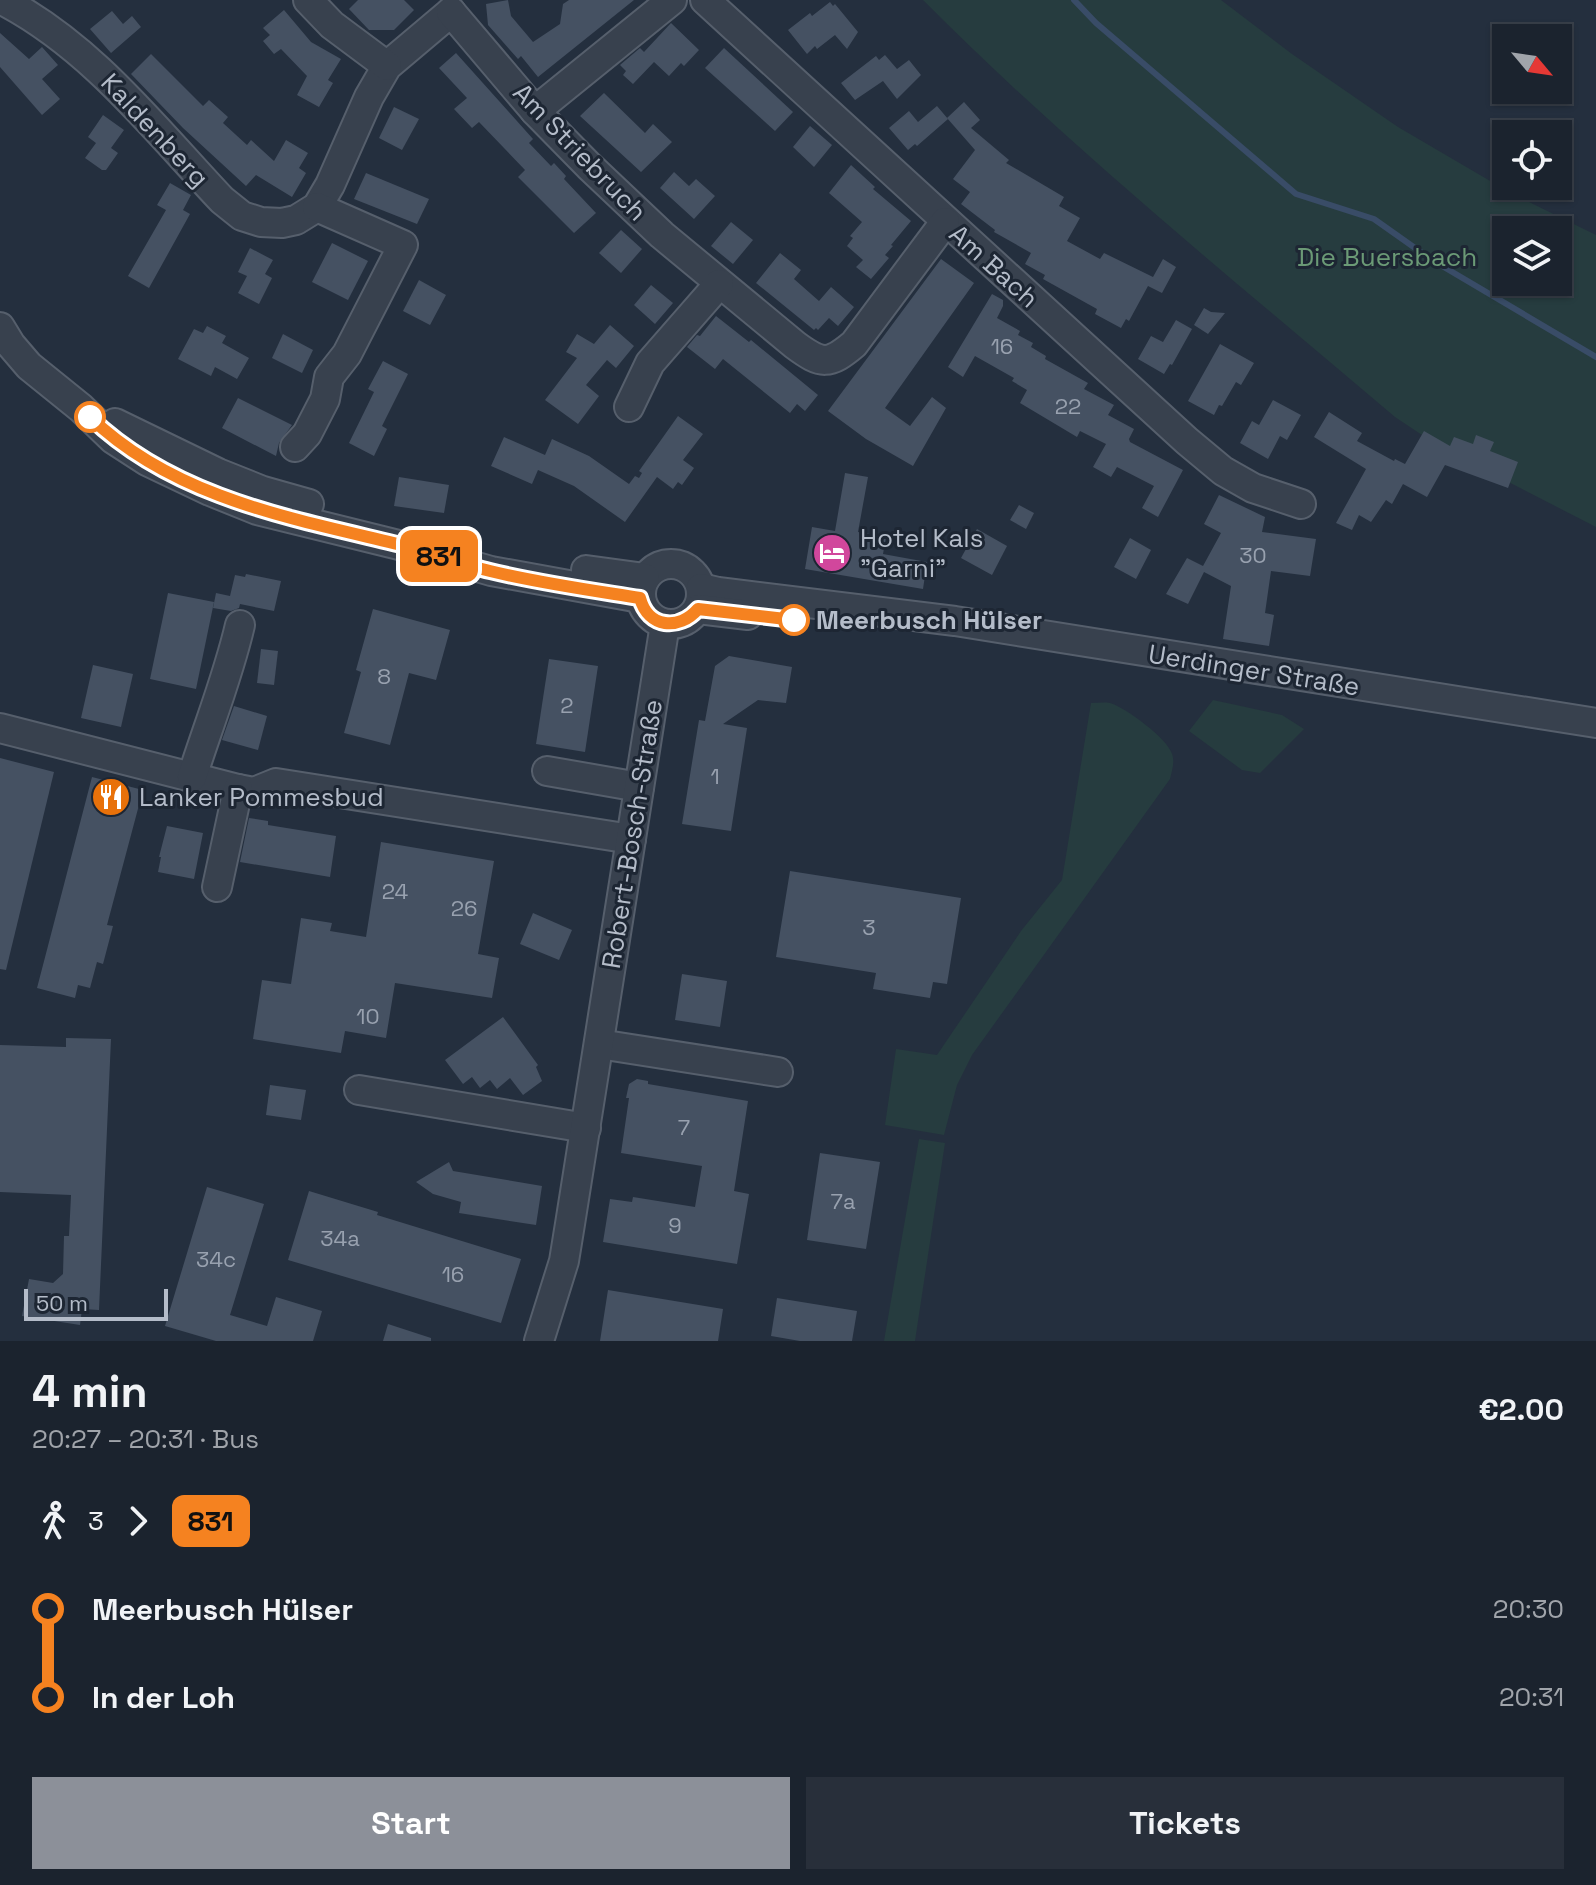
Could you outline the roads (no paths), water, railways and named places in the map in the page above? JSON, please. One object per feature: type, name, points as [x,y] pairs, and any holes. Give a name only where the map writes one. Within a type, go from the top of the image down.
[{"type":"street","name":"Kaldenberg","points":[[2,0],[64,37],[94,64],[222,200],[242,216],[261,222],[282,223],[317,207]]},
{"type":"street","points":[[308,0],[332,25],[387,66]]},
{"type":"street","points":[[535,111],[672,0]]},
{"type":"street","name":"Am Bach","points":[[705,0],[845,125],[945,222],[1223,471],[1253,488],[1301,504]]},
{"type":"street","points":[[295,447],[307,434],[325,399],[329,377],[347,354],[403,245],[317,207],[387,66],[450,6]]},
{"type":"street","name":"Am Striebruch","points":[[450,6],[535,111],[662,235],[807,354],[820,360],[830,361],[854,344],[945,222]]},
{"type":"street","points":[[629,407],[650,363],[719,284]]},
{"type":"street","name":"Uerdinger Straße","points":[[3,341],[53,388],[81,408],[263,491],[529,562],[643,588],[658,566],[676,564],[697,589],[839,623],[875,623],[912,617]]},
{"type":"street","points":[[643,588],[648,615],[665,624],[678,624],[690,618],[697,589]]},
{"type":"street","name":"Uerdinger Straße","points":[[697,589],[969,624],[1596,723]]},
{"type":"street","name":"Robert-Bosch-Straße","points":[[539,1341],[564,1261],[665,624]]},
{"type":"street","points":[[192,777],[213,708],[230,669],[240,625]]},
{"type":"street","points":[[0,728],[254,792],[276,783],[632,830]]},
{"type":"street","points":[[547,771],[639,787]]},
{"type":"street","points":[[217,887],[238,789]]},
{"type":"street","points":[[599,1044],[778,1072]]},
{"type":"street","points":[[359,1090],[586,1128]]},
{"type":"waterway","points":[[1074,0],[1096,23],[1296,194],[1374,219],[1432,260],[1596,357]]},
{"type":"place","name":"Hotel Kals \"Garni\"","points":[[832,553]]},
{"type":"place","name":"Meerbusch Hülser","points":[[794,620]]},
{"type":"place","name":"Lanker Pommesbud","points":[[111,797]]},
{"type":"park label","name":"Die Buersbach","points":[[1387,257]]}]
